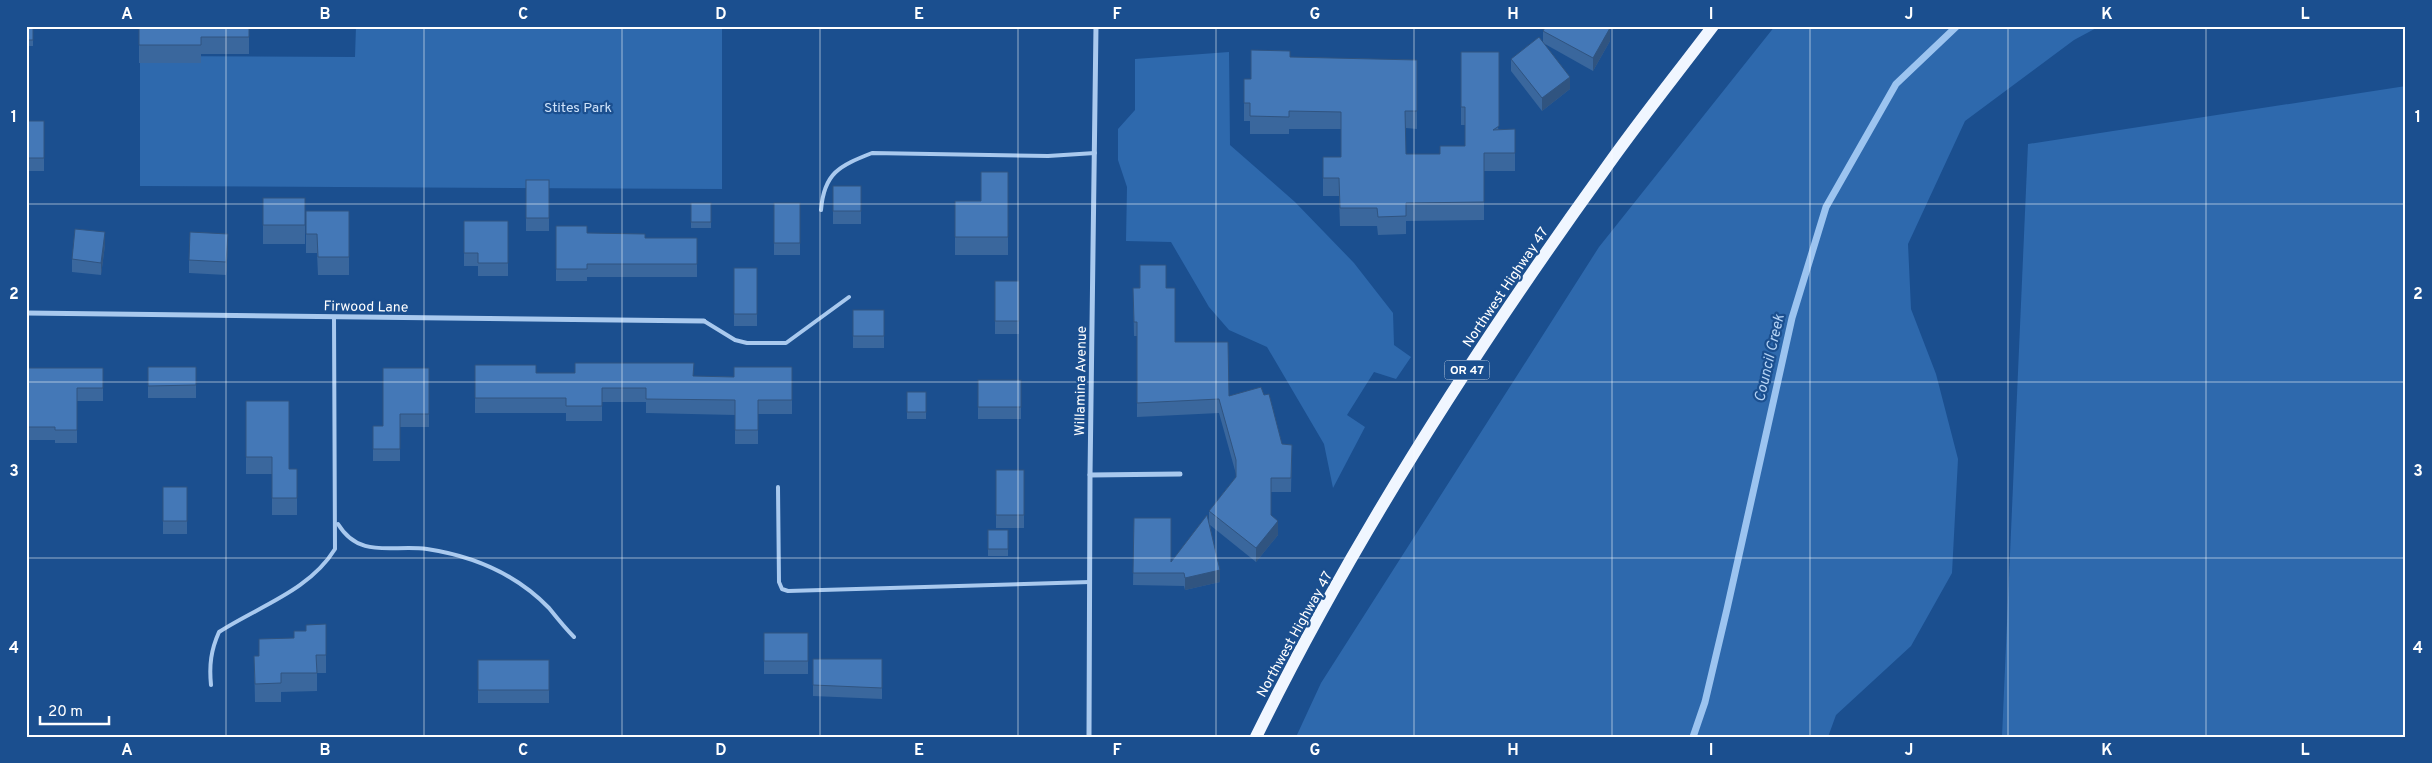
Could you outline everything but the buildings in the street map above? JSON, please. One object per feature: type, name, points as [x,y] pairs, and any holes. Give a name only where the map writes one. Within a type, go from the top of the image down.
[{"type":"main road","name":"Northwest Highway 47","points":[[1256,737],[1310,634],[1390,493],[1469,367],[1604,171],[1713,26]]},
{"type":"street","name":"Willamina Avenue","points":[[1089,737],[1090,475],[1096,26]]},
{"type":"street","name":"Firwood Lane","points":[[26,313],[704,322]]},
{"type":"street","points":[[1090,475],[1180,474]]},
{"type":"lane","points":[[820,210],[822,194],[831,175],[850,162],[872,153],[1048,156],[1094,153]]},
{"type":"lane","points":[[704,322],[735,340],[747,343],[786,343],[849,297]]},
{"type":"lane","points":[[211,685],[209,669],[212,647],[219,632],[312,577],[327,562],[335,549],[334,317]]},
{"type":"lane","points":[[778,487],[779,582],[782,589],[788,591],[1090,582]]},
{"type":"lane","points":[[336,522],[343,533],[365,547],[418,547],[452,553],[486,564],[533,594],[574,637]]},
{"type":"green space","name":"Stites Park","points":[[356,26],[722,26],[722,189],[140,186],[140,56],[355,57]]},
{"type":"green space","points":[[1775,26],[2100,26],[2074,40],[1965,121],[1908,244],[1911,309],[1936,374],[1958,459],[1952,573],[1911,646],[1836,715],[1828,737],[1296,737],[1321,683],[1599,247]]},
{"type":"green space","points":[[1229,52],[1230,145],[1295,202],[1354,263],[1393,313],[1394,345],[1411,357],[1396,379],[1374,372],[1347,415],[1365,427],[1333,488],[1324,444],[1267,347],[1229,330],[1209,307],[1171,242],[1126,241],[1127,187],[1118,160],[1118,129],[1135,110],[1135,59]]},
{"type":"green space","points":[[2406,86],[2406,737],[2002,737],[2028,144]]},
{"type":"waterway","name":"Council Creek","points":[[1693,737],[1705,702],[1727,609],[1792,318],[1826,207],[1896,84],[1957,26]]}]
